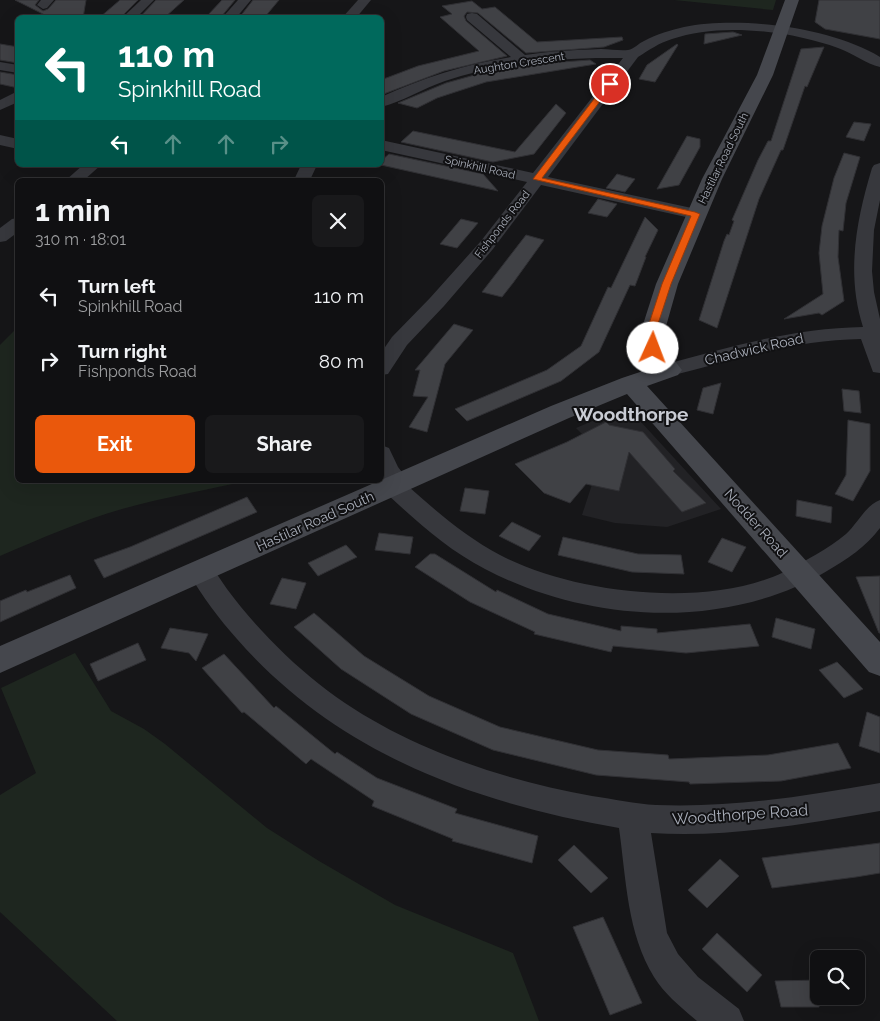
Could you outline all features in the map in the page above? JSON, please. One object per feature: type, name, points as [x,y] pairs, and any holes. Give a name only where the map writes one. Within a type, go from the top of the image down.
[{"type":"street","points":[[131,15],[148,0]]},
{"type":"street","points":[[231,15],[245,0]]},
{"type":"street","points":[[351,15],[365,0]]},
{"type":"street","name":"Hastilar Road South","points":[[670,370],[653,348],[652,330],[667,284],[695,214],[765,75],[792,0]]},
{"type":"street","points":[[472,17],[524,60]]},
{"type":"street","name":"Fishponds Road","points":[[384,360],[486,245],[633,54],[655,40],[695,30],[735,27],[781,30],[816,37],[850,48]]},
{"type":"street","points":[[850,48],[880,48]]},
{"type":"street","points":[[850,48],[880,64]]},
{"type":"street","name":"Aughton Crescent","points":[[384,102],[445,77],[524,60],[586,54],[633,54]]},
{"type":"street","points":[[0,66],[15,68]]},
{"type":"street","points":[[0,106],[15,97]]},
{"type":"street","points":[[0,140],[15,143]]},
{"type":"street","name":"Spinkhill Road","points":[[384,146],[695,214]]},
{"type":"street","points":[[77,178],[91,167]]},
{"type":"street","points":[[880,168],[865,225],[863,255],[864,289],[880,367]]},
{"type":"street","points":[[0,237],[15,225]]},
{"type":"street","name":"Chadwick Road","points":[[631,383],[670,370],[787,340],[826,334],[874,333]]},
{"type":"street","name":"Hastilar Road South","points":[[0,660],[560,412],[631,383]]},
{"type":"street","name":"Nodder Road","points":[[631,383],[880,662]]},
{"type":"street","points":[[384,460],[396,486],[437,526],[462,544],[508,570],[544,583],[582,594],[626,601],[683,602],[731,597],[763,589],[802,574],[835,556],[864,531],[880,509]]},
{"type":"street","name":"Woodthorpe Road","points":[[201,572],[220,600],[270,658],[316,698],[363,727],[428,761],[500,788],[565,806],[662,819],[713,819],[792,812],[880,797]]},
{"type":"street","points":[[633,816],[651,936],[666,966],[686,989],[727,1021]]},
{"type":"shaded area","points":[[674,0],[776,0],[773,10]]},
{"type":"shaded area","points":[[15,330],[15,483],[236,483],[122,509],[75,525],[0,556],[0,345]]},
{"type":"shaded area","points":[[609,414],[630,416],[641,422],[721,509],[667,527],[615,523],[582,515],[599,463],[596,448],[576,428]]},
{"type":"shaded area","points":[[75,653],[111,711],[144,729],[165,744],[267,828],[395,905],[513,953],[539,1021],[117,1021],[0,912],[0,795],[36,773],[1,688]]},
{"type":"building","points":[[15,0],[39,0],[35,5],[43,11],[48,9],[56,0],[86,0],[84,15],[45,15]]},
{"type":"building","points":[[120,0],[138,0],[123,15],[102,15]]},
{"type":"building","points":[[156,0],[184,0],[167,15],[142,15]]},
{"type":"building","points":[[222,0],[235,0],[223,15],[208,15]]},
{"type":"building","points":[[253,0],[279,0],[266,15],[241,15]]},
{"type":"building","points":[[819,0],[880,0],[880,39],[825,29],[815,22]]},
{"type":"building","points":[[472,1],[482,9],[495,7],[537,42],[622,37],[623,40],[604,47],[526,53],[478,13],[467,12],[464,16],[466,21],[507,56],[444,71],[384,94],[384,79],[418,66],[479,51],[440,17],[452,14],[442,6]]},
{"type":"building","points":[[733,32],[742,35],[704,44],[705,34]]},
{"type":"building","points":[[0,44],[15,46],[15,62],[0,60]]},
{"type":"building","points":[[677,44],[655,82],[639,79],[647,65]]},
{"type":"building","points":[[824,47],[807,87],[805,86],[783,150],[781,150],[759,199],[717,328],[699,320],[724,241],[727,234],[729,235],[734,221],[732,220],[758,160],[768,141],[771,141],[801,49]]},
{"type":"building","points":[[590,60],[596,64],[486,82],[437,98],[417,108],[398,103],[446,83],[489,71],[533,64]]},
{"type":"building","points":[[0,72],[15,74],[15,87],[0,84]]},
{"type":"building","points":[[556,104],[566,113],[534,154],[493,162],[401,142],[413,131],[515,152]]},
{"type":"building","points":[[854,122],[871,124],[864,141],[846,137]]},
{"type":"building","points":[[687,136],[700,139],[700,147],[679,185],[657,189]]},
{"type":"building","points":[[844,153],[860,157],[846,203],[843,231],[839,230],[838,257],[844,301],[822,315],[819,313],[784,319],[823,294],[819,253],[822,226],[834,178]]},
{"type":"building","points":[[389,154],[483,174],[498,191],[384,166],[384,158]]},
{"type":"building","points":[[617,174],[635,179],[625,192],[606,188]]},
{"type":"building","points":[[598,199],[617,204],[607,217],[588,213]]},
{"type":"building","points":[[645,217],[658,230],[645,257],[635,286],[630,285],[599,352],[561,381],[467,421],[455,409],[547,370],[581,346],[608,287],[611,288]]},
{"type":"building","points":[[461,219],[478,223],[457,248],[440,244]]},
{"type":"building","points":[[526,235],[544,240],[513,283],[502,297],[482,292]]},
{"type":"building","points":[[454,324],[473,330],[445,364],[427,432],[409,427],[428,397],[413,396],[420,370],[415,370]]},
{"type":"building","points":[[721,383],[713,414],[697,410],[703,388]]},
{"type":"building","points":[[842,389],[859,391],[861,413],[844,411]]},
{"type":"building","points":[[848,420],[870,424],[870,471],[853,501],[835,494],[846,475]]},
{"type":"building","points":[[606,422],[609,425],[643,432],[675,469],[673,471],[706,503],[682,512],[629,452],[619,491],[586,484],[570,503],[544,493],[515,464],[567,442]]},
{"type":"building","points":[[465,488],[489,491],[485,514],[460,511]]},
{"type":"building","points":[[247,497],[257,512],[104,578],[94,560],[130,547]]},
{"type":"building","points":[[797,500],[832,507],[831,523],[796,516]]},
{"type":"building","points":[[512,522],[541,536],[529,551],[499,536]]},
{"type":"building","points":[[379,533],[413,537],[410,554],[375,550]]},
{"type":"building","points":[[563,537],[638,554],[681,555],[684,574],[632,572],[558,555]]},
{"type":"building","points":[[722,538],[746,547],[732,572],[708,562]]},
{"type":"building","points":[[346,545],[357,557],[318,576],[308,563]]},
{"type":"building","points":[[430,554],[435,554],[496,592],[497,590],[548,614],[621,631],[621,626],[657,629],[657,633],[750,624],[759,646],[686,653],[613,646],[611,652],[534,634],[535,632],[470,602],[415,567]]},
{"type":"building","points":[[70,575],[76,588],[0,622],[0,601]]},
{"type":"building","points":[[880,576],[880,633],[879,633],[856,577]]},
{"type":"building","points":[[282,578],[306,583],[296,609],[270,604]]},
{"type":"building","points":[[314,613],[364,656],[429,696],[500,727],[598,750],[668,755],[669,759],[768,755],[838,743],[851,768],[781,781],[690,784],[689,782],[596,775],[493,750],[411,714],[341,669],[294,627]]},
{"type":"building","points":[[776,618],[815,629],[811,649],[772,637]]},
{"type":"building","points":[[170,628],[208,634],[196,661],[189,653],[161,648]]},
{"type":"building","points":[[138,643],[146,660],[98,681],[90,664]]},
{"type":"building","points":[[224,654],[274,708],[276,706],[335,754],[337,752],[377,778],[457,809],[455,813],[538,836],[532,863],[452,841],[453,839],[372,806],[374,801],[311,759],[306,764],[244,712],[242,713],[202,668]]},
{"type":"building","points":[[837,662],[863,689],[844,698],[819,670]]},
{"type":"building","points":[[867,712],[880,717],[880,753],[859,746]]},
{"type":"building","points":[[880,843],[880,873],[772,888],[762,858]]},
{"type":"building","points":[[574,845],[608,878],[591,893],[558,860]]},
{"type":"building","points":[[720,859],[739,876],[707,908],[688,890]]},
{"type":"building","points":[[603,917],[642,1003],[610,1015],[573,927]]},
{"type":"building","points":[[717,933],[762,975],[747,992],[702,949]]},
{"type":"building","points":[[810,980],[810,1005],[819,1005],[819,1007],[781,1007],[775,981]]},
{"type":"district","name":"Woodthorpe","points":[[631,414]]},
{"type":"route","points":[[610,84],[536,179],[695,214],[667,284],[652,330],[653,348]]}]
